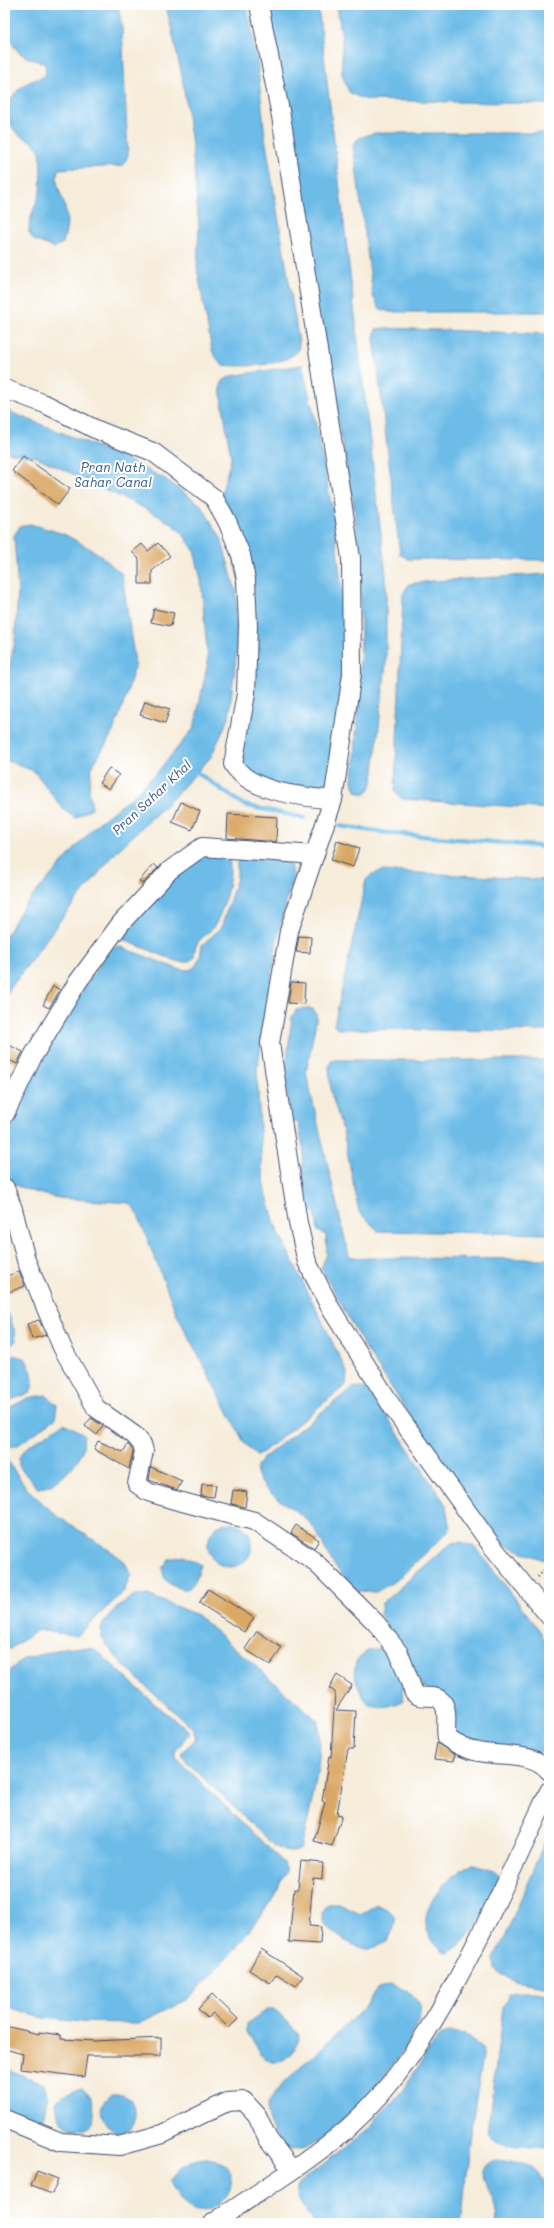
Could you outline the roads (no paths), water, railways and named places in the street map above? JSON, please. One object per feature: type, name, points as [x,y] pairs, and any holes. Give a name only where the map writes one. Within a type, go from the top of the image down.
[{"type":"street","points":[[259,5],[281,116],[351,558],[352,674],[333,800],[289,931],[270,1043],[298,1224],[307,1262],[331,1309],[393,1408],[492,1546],[549,1616]]},
{"type":"street","points":[[5,390],[45,404],[95,429],[153,452],[214,498],[227,521],[241,555],[246,580],[248,626],[246,694],[233,764],[238,773],[252,781],[284,794],[333,800]]},
{"type":"street","points":[[5,1114],[33,1056],[77,983],[121,922],[170,870],[202,847],[314,855]]},
{"type":"street","points":[[5,1188],[13,1209],[26,1260],[62,1347],[96,1408],[134,1435],[142,1444],[144,1451],[137,1484],[148,1492],[254,1521],[314,1560],[376,1623],[399,1653],[414,1693],[421,1697],[437,1698],[443,1702],[446,1709],[445,1730],[448,1738],[463,1748],[478,1752],[531,1758],[543,1764],[549,1771]]},
{"type":"street","points":[[213,2223],[292,2170],[349,2127],[393,2081],[430,2029],[481,1935],[549,1791]]},
{"type":"street","points":[[5,2119],[61,2142],[119,2146],[162,2134],[227,2102],[244,2101],[257,2115],[268,2139],[292,2170]]},
{"type":"water","points":[[7,5],[118,5],[122,28],[128,155],[123,166],[58,169],[57,181],[65,206],[67,224],[63,243],[54,248],[34,240],[29,233],[31,215],[40,192],[40,152],[32,142],[17,133],[13,128],[10,121],[9,111],[11,101],[19,89],[33,80],[43,77],[46,72],[45,66],[44,63],[23,55],[12,43]]},
{"type":"water","points":[[166,5],[247,5],[257,59],[265,137],[299,343],[298,351],[282,360],[251,366],[222,365],[212,351],[197,268],[199,227],[192,145],[182,76]]},
{"type":"water","points":[[269,5],[318,5],[386,576],[386,663],[373,780],[370,789],[364,794],[357,792],[352,781],[355,759],[361,645],[360,567],[354,507],[299,207],[283,85]]},
{"type":"water","points":[[337,5],[549,5],[549,104],[368,100],[356,96],[349,92],[342,74],[342,39]]},
{"type":"water","points":[[375,133],[549,133],[549,312],[389,312],[379,308],[373,296],[353,144],[359,138]]},
{"type":"water","points":[[384,328],[549,334],[549,560],[408,559],[400,554],[374,338],[376,329]]},
{"type":"water","points":[[302,365],[315,419],[333,514],[345,616],[338,734],[326,790],[314,792],[280,786],[239,766],[254,653],[221,496],[231,458],[220,388],[223,381],[231,376]]},
{"type":"water","name":"Pran Nath Sahar Canal","points":[[5,410],[118,455],[165,479],[201,505],[221,538],[236,592],[237,648],[229,717],[211,757],[172,799],[116,852],[62,918],[10,989],[5,1000],[5,937],[24,906],[97,824],[132,797],[159,770],[194,728],[208,662],[201,580],[194,550],[182,533],[171,523],[144,508],[37,457],[5,452]]},
{"type":"water","points":[[30,524],[64,534],[96,552],[122,574],[135,664],[126,697],[113,732],[92,767],[89,789],[92,808],[75,818],[64,810],[34,771],[5,760],[5,687],[15,641],[18,591],[14,536],[20,526]]},
{"type":"water","points":[[549,574],[549,809],[402,799],[395,791],[403,594],[409,584],[432,581]]},
{"type":"water","points":[[211,853],[223,854],[229,860],[229,883],[219,917],[213,928],[196,945],[194,958],[187,962],[179,962],[124,940],[124,935],[128,928],[155,894],[174,874],[197,858]]},
{"type":"water","points":[[241,857],[289,862],[293,875],[278,935],[257,1071],[262,1170],[267,1196],[276,1227],[347,1372],[346,1385],[263,1452],[256,1455],[245,1444],[177,1315],[136,1210],[129,1203],[59,1198],[37,1193],[12,1184],[5,1172],[5,1143],[28,1078],[109,951],[118,946],[178,969],[189,970],[195,967],[200,958],[202,945],[221,928],[237,878],[237,862]]},
{"type":"water","points":[[382,871],[549,880],[549,1031],[338,1029],[334,1026],[366,880],[372,874]]},
{"type":"water","points":[[307,1008],[313,1009],[317,1016],[306,1073],[349,1256],[360,1258],[549,1259],[549,1562],[502,1544],[451,1478],[363,1344],[321,1268],[327,1254],[326,1235],[318,1231],[315,1213],[304,1207],[300,1192],[304,1152],[298,1122],[290,1120],[285,1076],[292,1017],[296,1010]]},
{"type":"water","points":[[331,1060],[549,1060],[549,1234],[378,1231],[359,1212],[343,1131],[331,1093],[329,1069]]},
{"type":"water","points":[[5,1305],[15,1332],[16,1341],[5,1350]]},
{"type":"water","points":[[12,1355],[25,1358],[31,1371],[33,1383],[30,1393],[5,1402],[5,1356]]},
{"type":"water","points":[[358,1387],[365,1389],[373,1396],[446,1505],[450,1530],[398,1579],[376,1592],[357,1591],[339,1571],[327,1553],[312,1525],[301,1515],[269,1492],[258,1477],[256,1468],[262,1459],[352,1388]]},
{"type":"water","points":[[46,1395],[57,1405],[55,1419],[18,1445],[5,1448],[5,1410],[28,1398]]},
{"type":"water","points":[[64,1423],[84,1434],[82,1452],[64,1476],[51,1485],[37,1488],[19,1466],[19,1457],[28,1446]]},
{"type":"water","points":[[5,1457],[27,1489],[56,1515],[124,1561],[131,1574],[124,1591],[77,1636],[38,1630],[5,1652]]},
{"type":"water","points":[[230,1523],[242,1527],[248,1533],[252,1545],[248,1557],[242,1563],[230,1567],[218,1563],[212,1557],[208,1545],[212,1533],[218,1527]]},
{"type":"water","points":[[461,1542],[473,1546],[479,1551],[540,1631],[549,1649],[549,1746],[541,1751],[516,1753],[487,1747],[453,1736],[427,1688],[421,1686],[380,1615],[382,1603],[452,1543]]},
{"type":"water","points":[[183,1556],[201,1565],[195,1581],[187,1589],[170,1584],[165,1578],[162,1568],[169,1559]]},
{"type":"water","points":[[135,1595],[148,1595],[197,1615],[317,1720],[320,1747],[318,1765],[312,1802],[301,1849],[293,1852],[287,1852],[273,1845],[182,1757],[181,1753],[196,1739],[193,1728],[141,1682],[113,1653],[104,1641],[101,1632],[105,1621],[114,1610]]},
{"type":"water","points":[[67,1647],[95,1649],[155,1704],[187,1729],[189,1733],[175,1752],[176,1758],[284,1863],[286,1871],[274,1898],[236,1948],[189,1999],[138,2023],[81,2022],[43,2018],[5,2007],[5,1815],[10,1793],[5,1787],[5,1674],[24,1659]]},
{"type":"water","points":[[384,1649],[393,1654],[397,1660],[401,1674],[403,1701],[378,1707],[366,1701],[360,1691],[356,1679],[355,1667],[359,1658],[370,1650]]},
{"type":"water","points":[[549,1831],[549,1987],[515,1981],[500,1975],[495,1968],[494,1958],[504,1939]]},
{"type":"water","points":[[474,1865],[495,1871],[499,1877],[485,1909],[471,1932],[463,1942],[446,1953],[434,1943],[431,1938],[426,1923],[428,1910],[443,1885],[458,1871]]},
{"type":"water","points":[[328,1904],[339,1904],[360,1914],[377,1905],[390,1911],[395,1919],[395,1924],[387,1942],[367,1949],[351,1944],[342,1939],[326,1926],[323,1918],[323,1911]]},
{"type":"water","points":[[391,1985],[412,1995],[416,1998],[420,2006],[419,2021],[410,2040],[395,2062],[376,2085],[335,2127],[304,2149],[296,2150],[283,2147],[268,2120],[267,2114],[267,2107],[275,2092],[366,2006],[378,1988]]},
{"type":"water","points":[[516,1992],[549,1994],[549,2149],[507,2145],[492,2139],[487,2134],[503,2008],[509,1994]]},
{"type":"water","points":[[267,2010],[274,2010],[298,2032],[299,2036],[296,2046],[290,2055],[282,2061],[273,2062],[265,2059],[247,2032],[247,2024]]},
{"type":"water","points":[[447,2032],[465,2034],[484,2050],[469,2140],[463,2209],[459,2223],[314,2223],[299,2200],[297,2185],[368,2129],[402,2091],[438,2037]]},
{"type":"water","points":[[5,2068],[44,2084],[48,2099],[44,2118],[30,2121],[5,2112]]},
{"type":"water","points":[[83,2089],[92,2098],[94,2117],[89,2127],[85,2129],[76,2129],[67,2125],[60,2119],[56,2103],[61,2096],[74,2090]]},
{"type":"water","points":[[110,2095],[123,2095],[132,2100],[135,2109],[135,2116],[128,2131],[117,2133],[107,2125],[104,2120],[101,2110],[105,2100]]},
{"type":"water","points":[[199,2158],[218,2162],[228,2170],[232,2181],[229,2192],[221,2202],[211,2209],[199,2211],[184,2205],[170,2182],[183,2167]]},
{"type":"water","points":[[497,2159],[527,2165],[536,2170],[542,2176],[546,2194],[544,2223],[496,2223],[494,2204],[483,2177],[483,2169],[487,2163]]},
{"type":"waterway","name":"Pran Sahar Khal","points":[[192,769],[244,805],[304,818]]},
{"type":"waterway","points":[[339,826],[388,833],[549,847]]}]
